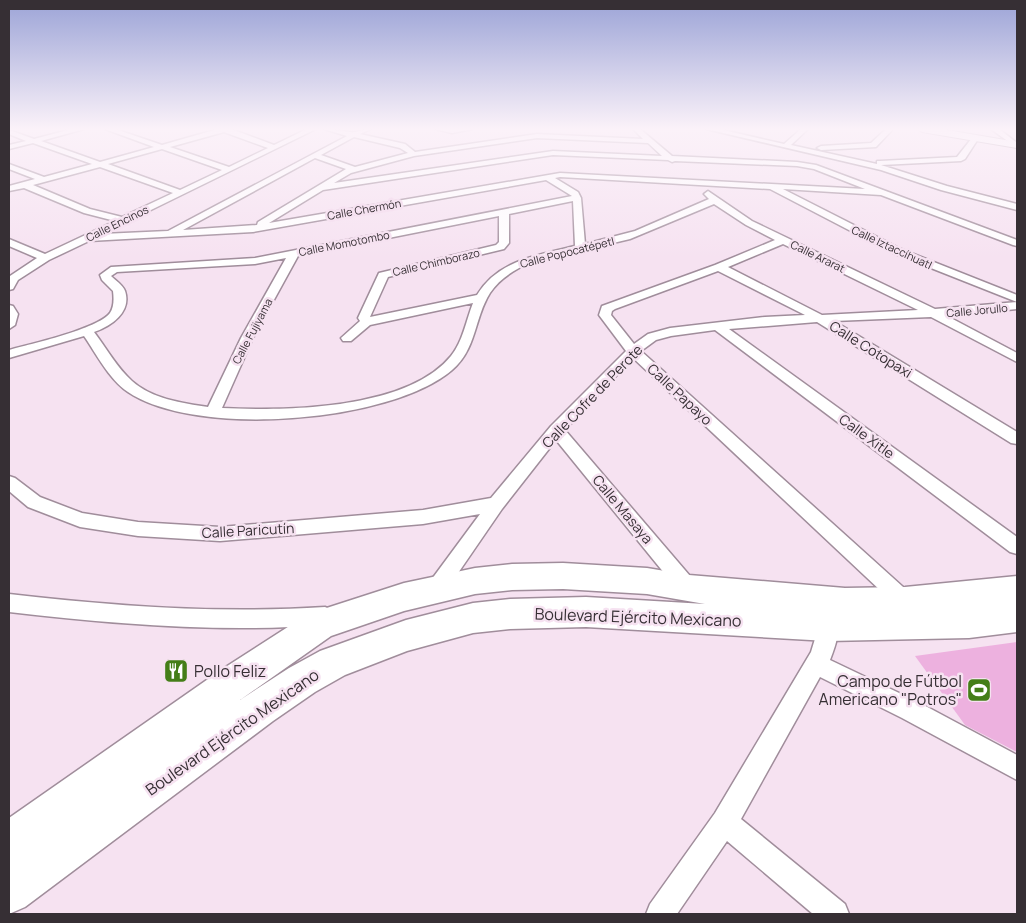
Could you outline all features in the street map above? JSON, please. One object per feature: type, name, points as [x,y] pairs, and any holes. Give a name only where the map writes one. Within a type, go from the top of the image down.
[{"type":"main road","name":"Boulevard Ejército Mexicano","points":[[9,844],[279,651],[320,625],[404,597],[475,581],[512,577],[563,576],[647,580],[689,589],[845,602],[905,602],[1017,590]]},
{"type":"main road","name":"Boulevard Ejército Mexicano","points":[[9,891],[252,714],[302,680],[333,663],[406,636],[473,618],[518,614],[586,612],[828,626],[969,622],[1017,617]]},
{"type":"street","points":[[24,172],[44,180]]},
{"type":"street","points":[[9,189],[72,172]]},
{"type":"street","points":[[123,172],[179,192]]},
{"type":"street","name":"Calle Encinos","points":[[11,281],[45,258],[220,172]]},
{"type":"street","points":[[168,234],[285,172]]},
{"type":"street","points":[[253,229],[318,188],[347,172]]},
{"type":"street","points":[[318,188],[422,172]]},
{"type":"street","name":"Calle Ararat","points":[[685,172],[715,200],[747,221],[936,313],[1017,358]]},
{"type":"street","points":[[827,172],[1017,243]]},
{"type":"street","points":[[892,172],[1017,207]]},
{"type":"street","name":"Calle Chermón","points":[[86,238],[253,229],[566,175],[881,192]]},
{"type":"street","points":[[546,177],[575,194],[577,198],[580,247]]},
{"type":"street","points":[[25,185],[87,211],[122,220]]},
{"type":"street","name":"Calle Iztaccíhuatl","points":[[770,186],[896,251],[1017,299]]},
{"type":"street","name":"Calle Momotombo","points":[[110,271],[124,268],[233,264],[577,198]]},
{"type":"street","name":"Calle Popocatépetl","points":[[87,331],[115,370],[133,389],[152,399],[184,407],[212,411],[257,413],[304,412],[370,403],[418,385],[445,369],[458,358],[467,342],[481,298],[499,276],[510,267],[525,261],[643,231],[683,212],[715,200]]},
{"type":"street","name":"Calle Chimborazo","points":[[367,320],[364,318],[383,275],[500,247],[504,243],[504,212]]},
{"type":"street","name":"Calle Papayo","points":[[784,240],[719,267],[606,309],[605,315],[633,351],[905,602]]},
{"type":"street","points":[[9,242],[45,258]]},
{"type":"street","name":"Calle Fujiyama","points":[[212,411],[247,338],[294,253]]},
{"type":"street","name":"Calle Cotopaxi","points":[[719,267],[771,290],[820,317],[1017,439]]},
{"type":"street","points":[[9,354],[108,323],[114,317],[121,301],[119,290],[106,278],[105,275],[110,271]]},
{"type":"street","points":[[347,338],[367,320],[373,322],[481,298]]},
{"type":"street","name":"Calle Jorullo","points":[[936,313],[1017,306]]},
{"type":"street","name":"Calle Cofre de Perote","points":[[436,589],[496,504],[556,430],[633,351],[652,337],[670,332],[717,326],[820,317],[936,313]]},
{"type":"street","name":"Calle Xitle","points":[[717,326],[1017,547]]},
{"type":"street","name":"Calle Masaya","points":[[556,430],[689,589]]},
{"type":"street","name":"Calle Paricutín","points":[[9,482],[34,502],[80,520],[138,529],[220,534],[423,517],[496,504]]},
{"type":"street","points":[[9,603],[69,610],[226,617],[296,618],[349,614]]},
{"type":"street","points":[[660,914],[724,822],[822,654],[827,640],[828,626]]},
{"type":"street","points":[[816,664],[910,710],[1017,768]]},
{"type":"street","points":[[724,822],[835,914]]},
{"type":"shaded area","name":"Campo de Fútbol Americano \"Potros\"","points":[[1017,642],[1017,752],[965,725],[915,656]]},
{"type":"place","name":"Pollo Feliz","points":[[176,671]]},
{"type":"place","name":"Campo de Fútbol Americano \"Potros\"","points":[[979,690]]}]
